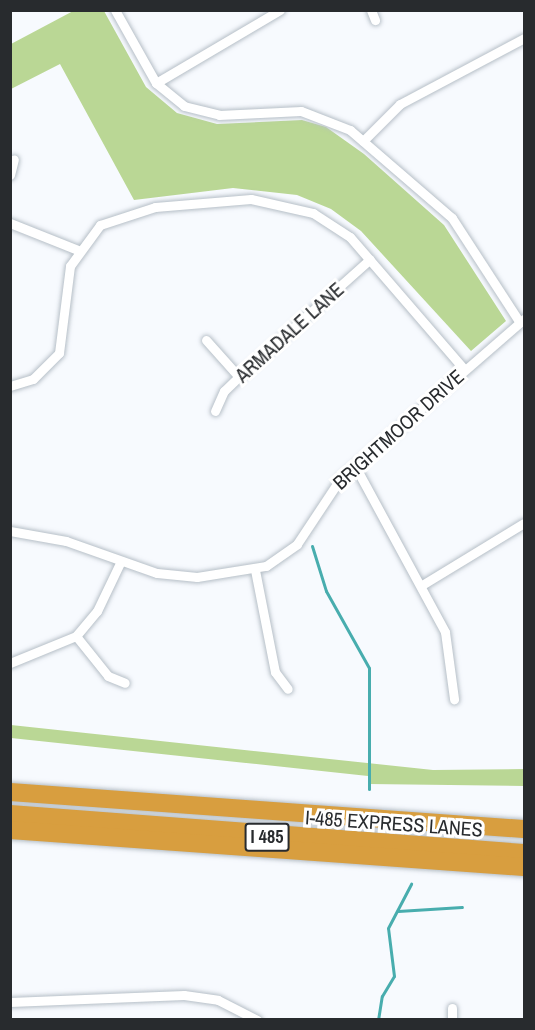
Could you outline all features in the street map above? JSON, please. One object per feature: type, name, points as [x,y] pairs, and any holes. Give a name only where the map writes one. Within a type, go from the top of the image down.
[{"type":"highway","name":"I 485","points":[[10,792],[525,829]]},
{"type":"highway","name":"I-485 EXPRESS LANES","points":[[10,804],[525,842]]},
{"type":"highway","name":"I-485 EXPRESS LANES","points":[[10,814],[525,853]]},
{"type":"highway","name":"I 485","points":[[10,830],[525,867]]},
{"type":"street","points":[[115,10],[156,83],[195,111],[232,116],[301,111],[333,120],[363,141],[452,218],[522,320]]},
{"type":"street","points":[[156,83],[280,10]]},
{"type":"street","points":[[371,10],[375,20]]},
{"type":"street","points":[[363,141],[400,104],[525,38]]},
{"type":"street","points":[[10,175],[14,159]]},
{"type":"street","points":[[10,386],[33,379],[59,353],[68,274],[78,250],[93,231],[118,215],[251,198],[313,213],[370,259],[464,369]]},
{"type":"street","points":[[10,223],[78,250]]},
{"type":"street","name":"ARMADALE LANE","points":[[215,411],[239,377],[370,259]]},
{"type":"street","name":"BRIGHTMOOR DRIVE","points":[[10,531],[66,541],[121,561],[184,576],[255,570],[297,544],[325,495],[464,369],[522,320]]},
{"type":"street","points":[[206,340],[239,377]]},
{"type":"street","points":[[356,466],[422,585],[450,645],[454,699]]},
{"type":"street","points":[[422,585],[525,523]]},
{"type":"street","points":[[10,663],[76,636],[97,611],[121,561]]},
{"type":"street","points":[[255,570],[275,672],[288,689]]},
{"type":"street","points":[[76,636],[108,676],[125,683]]},
{"type":"street","points":[[10,1002],[184,995],[218,1000],[257,1020]]},
{"type":"street","points":[[452,1008],[452,1020]]},
{"type":"green space","points":[[75,10],[104,11],[146,87],[177,113],[217,124],[302,120],[326,127],[364,154],[444,225],[506,321],[471,351],[361,231],[331,209],[297,195],[233,188],[134,200],[60,64],[11,89],[11,44]]},
{"type":"green space","points":[[11,725],[433,770],[524,769],[524,786],[369,784],[368,776],[11,738]]},
{"type":"waterway","points":[[312,546],[326,591],[369,668],[369,789]]},
{"type":"waterway","points":[[378,1020],[382,996],[394,976],[388,928],[411,884]]},
{"type":"waterway","points":[[398,911],[462,907]]}]
